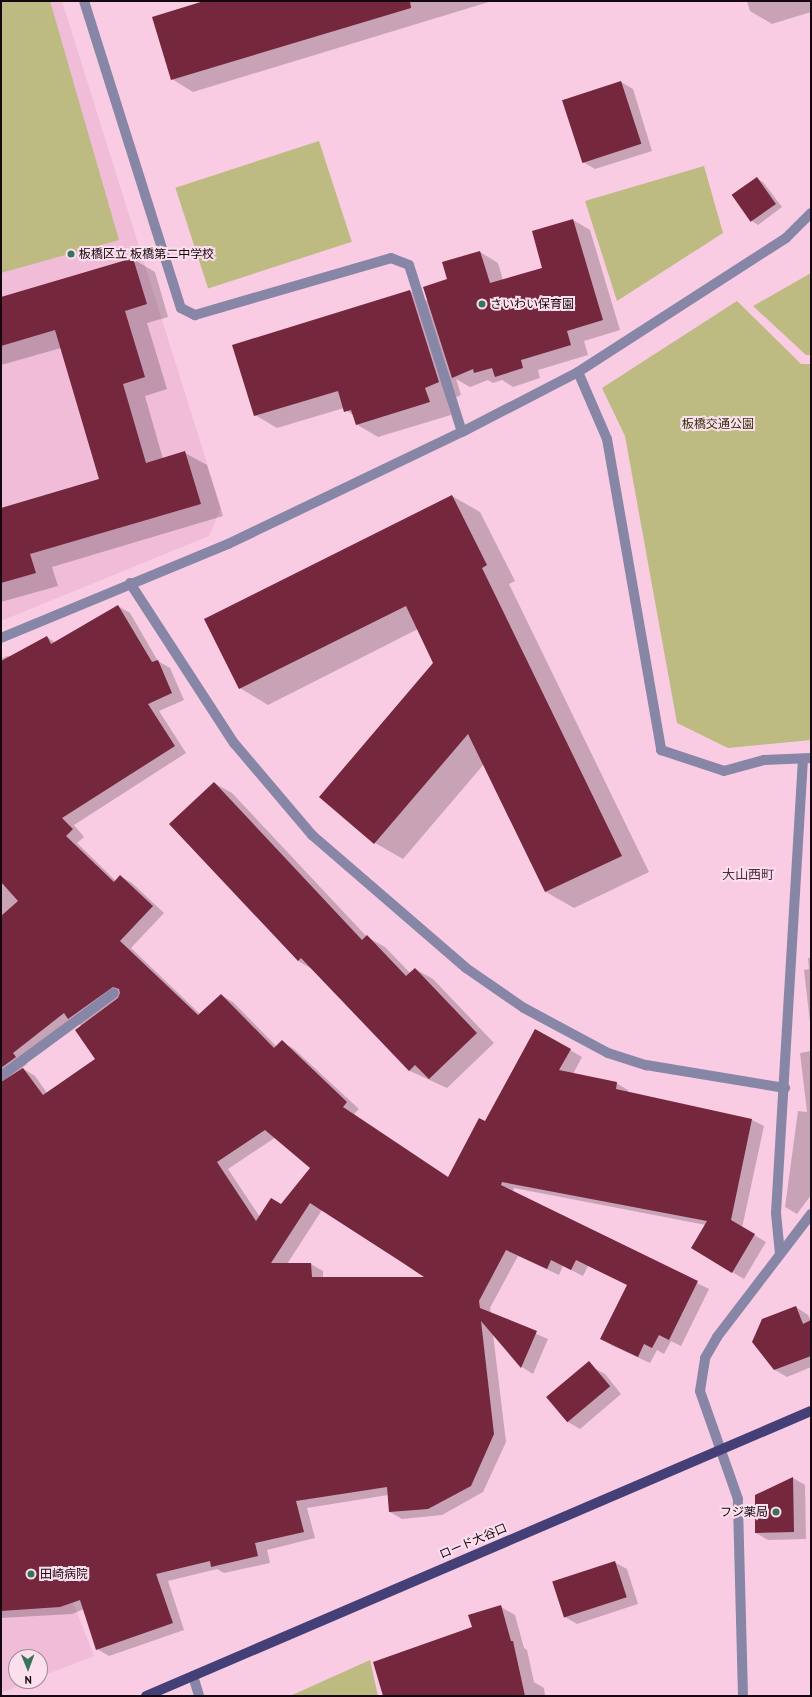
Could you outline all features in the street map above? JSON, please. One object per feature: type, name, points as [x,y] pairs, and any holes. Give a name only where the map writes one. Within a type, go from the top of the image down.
[{"type":"main road","name":"ロード大谷口","points":[[146,1696],[811,1411]]},
{"type":"street","points":[[84,1],[181,308],[195,316],[391,258],[409,265],[462,432]]},
{"type":"street","points":[[1,638],[130,583],[228,544],[462,432],[578,372],[786,238],[811,213]]},
{"type":"street","points":[[578,372],[607,439],[661,750],[724,771],[764,760],[807,758],[776,1213],[780,1254]]},
{"type":"street","points":[[130,583],[234,744],[312,835],[466,968],[524,1008],[608,1053],[646,1065],[785,1088]]},
{"type":"street","points":[[1,1076],[114,993]]},
{"type":"street","points":[[743,1696],[738,1499],[700,1391],[705,1358],[716,1337],[811,1214]]},
{"type":"street","points":[[193,1676],[199,1696]]},
{"type":"shaded area","name":"板橋区立 板橋第二中学校","points":[[1,1],[62,1],[221,508],[209,536],[1,621]]},
{"type":"shaded area","name":"田崎病院","points":[[1,1386],[30,1493],[94,1656],[48,1674],[48,1649],[8,1649],[8,1689],[11,1689],[1,1693]]},
{"type":"green space","points":[[1,1],[50,1],[119,240],[1,273]]},
{"type":"green space","points":[[319,141],[352,242],[208,288],[175,188]]},
{"type":"green space","points":[[704,166],[723,233],[617,301],[585,201]]},
{"type":"green space","points":[[811,273],[811,355],[806,355],[753,306]]},
{"type":"green space","name":"板橋交通公園","points":[[737,301],[801,364],[811,364],[811,740],[728,748],[677,723],[625,436],[602,388]]},
{"type":"green space","points":[[370,1660],[378,1696],[290,1696]]},
{"type":"building","points":[[204,1],[410,1],[411,8],[171,80],[152,17]]},
{"type":"building","points":[[621,81],[641,144],[582,163],[562,100]]},
{"type":"building","points":[[757,177],[776,204],[751,222],[732,195]]},
{"type":"building","points":[[573,219],[603,320],[567,331],[571,345],[521,360],[523,368],[495,377],[492,368],[474,373],[473,369],[452,378],[423,287],[447,279],[442,262],[480,251],[490,283],[542,268],[532,231]]},
{"type":"building","points":[[133,258],[147,304],[125,311],[145,377],[123,384],[146,463],[185,451],[201,504],[30,554],[36,573],[1,583],[1,508],[99,479],[55,330],[1,346],[1,297]]},
{"type":"building","points":[[410,290],[439,382],[425,388],[430,402],[356,425],[351,410],[344,412],[338,391],[254,416],[232,345]]},
{"type":"building","points":[[452,495],[487,565],[482,568],[622,856],[545,892],[468,734],[374,844],[319,797],[433,663],[406,606],[239,689],[204,619]]},
{"type":"building","points":[[118,605],[152,662],[158,660],[172,693],[148,704],[175,746],[62,818],[73,829],[66,836],[114,882],[120,875],[153,906],[120,941],[198,1015],[221,994],[274,1048],[282,1040],[347,1102],[343,1107],[448,1177],[479,1118],[485,1121],[535,1029],[571,1049],[559,1070],[617,1082],[616,1089],[752,1119],[731,1220],[755,1234],[732,1273],[691,1248],[707,1221],[502,1182],[501,1185],[698,1281],[669,1340],[659,1335],[652,1348],[644,1344],[638,1357],[600,1339],[627,1285],[576,1260],[571,1270],[551,1260],[547,1269],[506,1250],[479,1301],[480,1308],[537,1331],[521,1368],[481,1321],[494,1434],[471,1486],[428,1509],[389,1512],[387,1487],[296,1501],[304,1532],[255,1543],[258,1556],[211,1567],[210,1561],[156,1574],[173,1623],[96,1650],[80,1600],[60,1607],[1,1611],[1,1082],[23,1068],[43,1095],[95,1059],[75,1030],[118,998],[120,993],[119,989],[113,987],[68,1019],[64,1013],[13,1053],[16,1057],[1,1068],[1,916],[18,901],[1,882],[1,661],[47,636],[51,644]],"holes":[[[265,1130],[310,1168],[281,1204],[271,1198],[256,1221],[217,1162]],[[310,1203],[403,1263],[424,1277],[312,1277],[311,1263],[271,1263]]]},
{"type":"building","points":[[214,782],[362,940],[367,935],[406,976],[415,968],[477,1033],[429,1079],[415,1065],[409,1071],[301,958],[298,961],[169,824]]},
{"type":"building","points":[[796,1306],[803,1324],[811,1320],[811,1356],[774,1370],[752,1342],[762,1319]]},
{"type":"building","points":[[589,1361],[610,1386],[567,1422],[546,1397]]},
{"type":"building","points":[[793,1477],[794,1532],[755,1533],[755,1495]]},
{"type":"building","points":[[615,1561],[627,1597],[564,1618],[552,1581]]},
{"type":"building","points":[[501,1605],[511,1641],[513,1641],[525,1696],[383,1696],[373,1662],[472,1627],[468,1615]]},
{"type":"place","name":"板橋区立 板橋第二中学校","points":[[71,254]]},
{"type":"place","name":"さいわい保育園","points":[[482,304]]},
{"type":"place","name":"フジ薬局","points":[[776,1512]]},
{"type":"place","name":"田崎病院","points":[[31,1574]]},
{"type":"district","name":"大山西町","points":[[748,875]]}]
